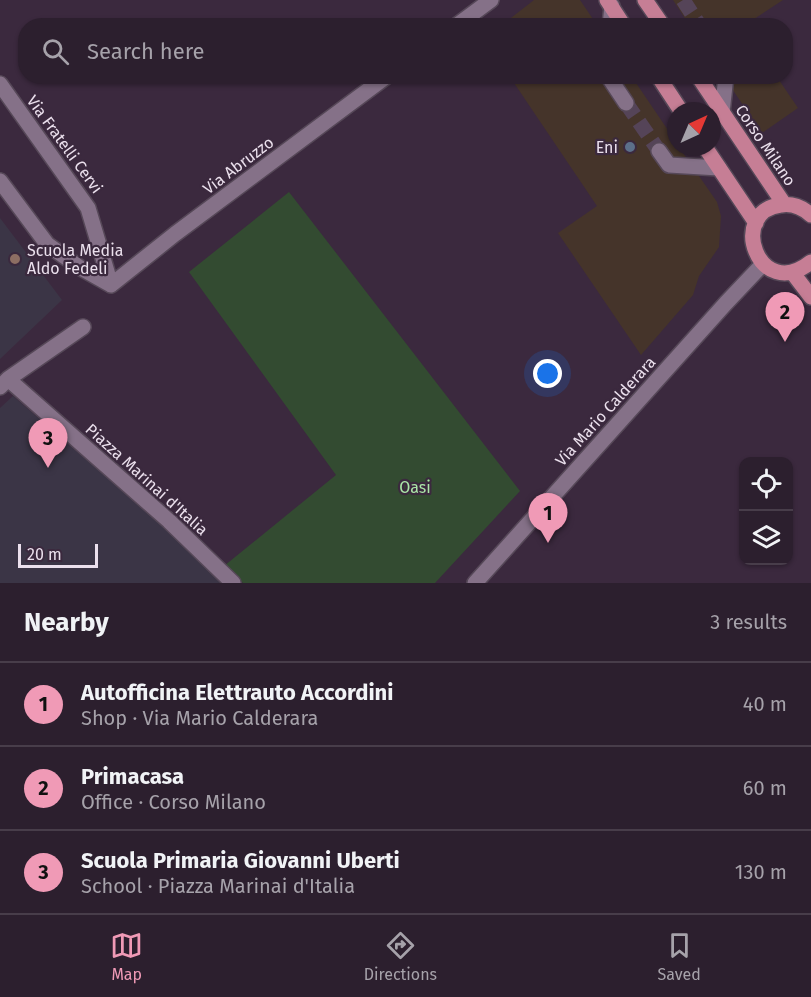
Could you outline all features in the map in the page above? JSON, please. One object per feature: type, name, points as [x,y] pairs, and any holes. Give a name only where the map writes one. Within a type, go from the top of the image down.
[{"type":"main road","points":[[645,0],[657,18]]},
{"type":"main road","points":[[610,3],[619,18]]},
{"type":"main road","points":[[663,84],[675,102]]},
{"type":"main road","name":"Corso Milano","points":[[703,84],[784,204]]},
{"type":"main road","points":[[711,156],[756,223]]},
{"type":"main road","points":[[811,214],[802,208],[784,204],[776,206],[761,216],[753,233],[756,255],[772,270],[782,273],[792,272],[811,262]]},
{"type":"main road","points":[[792,272],[811,297]]},
{"type":"street","points":[[467,18],[491,0]]},
{"type":"street","name":"Via Fratelli Cervi","points":[[0,84],[88,208],[111,285]]},
{"type":"street","name":"Via Abruzzo","points":[[111,285],[175,234],[376,84]]},
{"type":"street","points":[[613,84],[626,103]]},
{"type":"street","points":[[722,112],[725,84]]},
{"type":"street","points":[[659,151],[669,165],[719,168]]},
{"type":"street","points":[[0,180],[47,244],[79,267],[111,285]]},
{"type":"street","name":"Via Mario Calderara","points":[[476,583],[763,264]]},
{"type":"street","points":[[4,383],[82,327]]},
{"type":"street","name":"Piazza Marinai d'Italia","points":[[4,383],[169,521],[233,583]]},
{"type":"shaded area","points":[[534,0],[580,0],[592,18],[511,18]]},
{"type":"shaded area","points":[[673,0],[783,0],[756,18],[685,18]]},
{"type":"shaded area","points":[[515,84],[637,84],[667,129],[667,156],[685,156],[717,202],[721,216],[719,247],[699,276],[693,295],[641,355],[558,233],[597,206]]},
{"type":"shaded area","points":[[729,84],[782,84],[798,108],[762,133]]},
{"type":"shaded area","name":"Scuola Media Aldo Fedeli","points":[[0,218],[62,300],[0,359]]},
{"type":"shaded area","points":[[13,396],[165,528],[224,583],[0,583],[0,408]]},
{"type":"green space","name":"Oasi","points":[[289,192],[520,491],[435,583],[243,583],[224,566],[336,475],[189,272]]},
{"type":"tunnel","points":[[683,0],[695,18]]},
{"type":"tunnel","points":[[626,103],[659,151]]},
{"type":"place","name":"Eni","points":[[630,147]]},
{"type":"place","name":"Scuola Media Aldo Fedeli","points":[[15,259]]},
{"type":"place","name":"Primacasa","points":[[785,342]]},
{"type":"place","name":"Scuola Primaria Giovanni Uberti","points":[[48,468]]},
{"type":"place","name":"Autofficina Elettrauto Accordini","points":[[548,543]]}]
